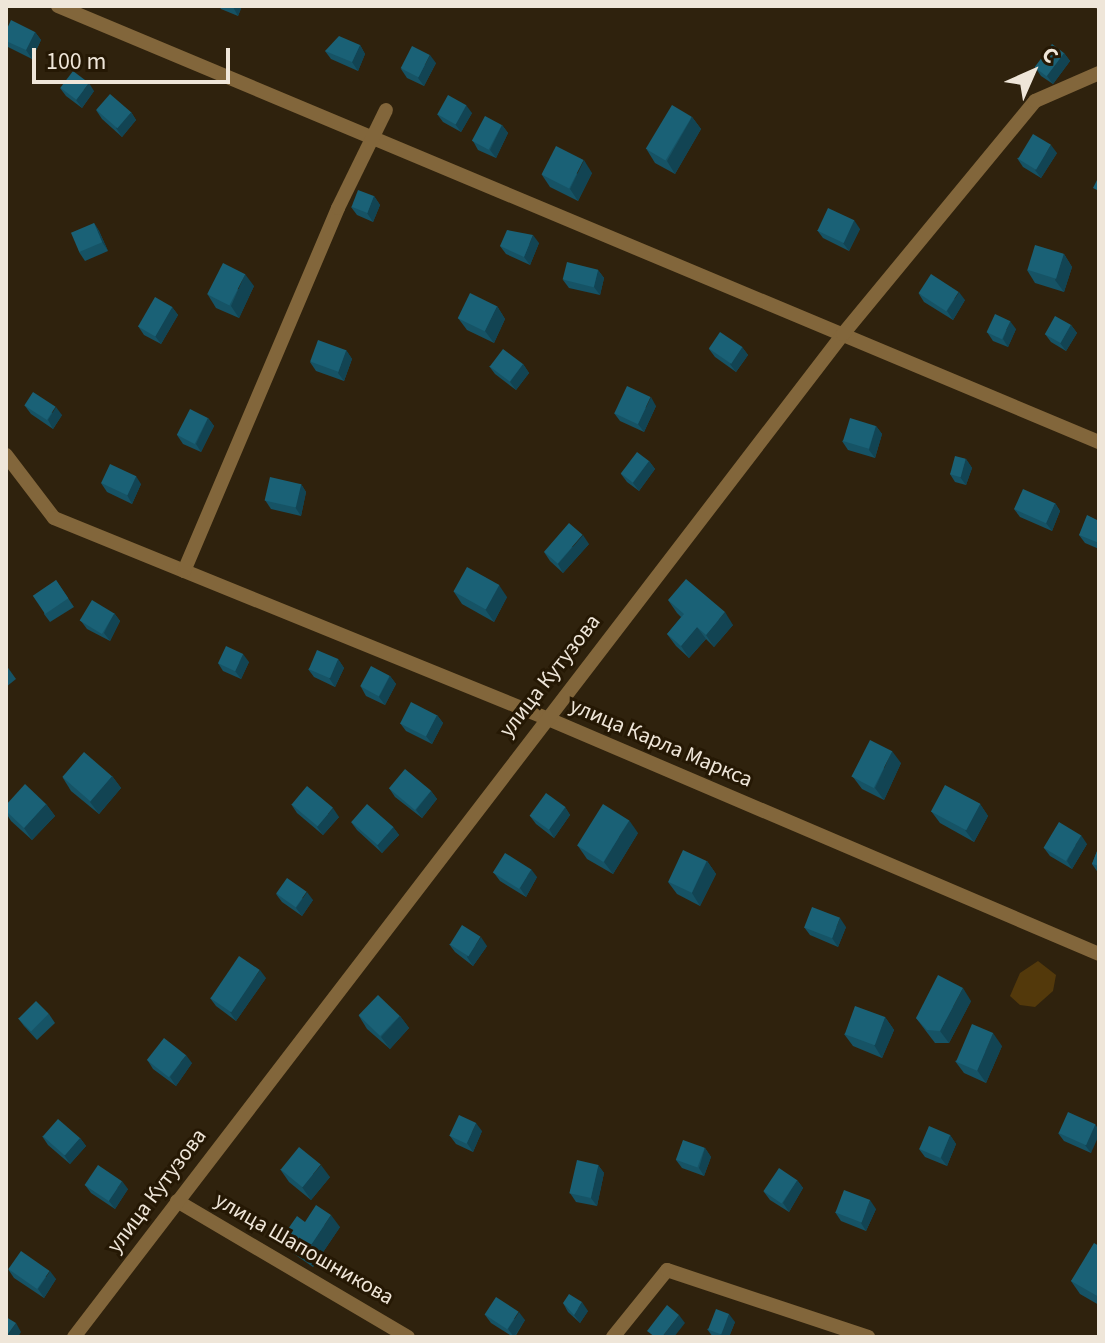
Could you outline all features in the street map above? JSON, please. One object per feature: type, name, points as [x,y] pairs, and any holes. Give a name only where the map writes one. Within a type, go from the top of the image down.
[{"type":"street","points":[[58,6],[371,140],[1099,442]]},
{"type":"street","name":"улица Кутузова","points":[[74,1337],[843,334],[1035,101],[1095,73]]},
{"type":"street","points":[[184,571],[386,110]]},
{"type":"street","name":"улица Карла Маркса","points":[[6,455],[54,518],[546,718],[1099,954]]},
{"type":"street","name":"улица Шапошникова","points":[[177,1201],[408,1337]]},
{"type":"street","points":[[613,1337],[667,1270],[868,1337]]},
{"type":"shaded area","points":[[1038,961],[1056,975],[1053,991],[1035,1007],[1020,1005],[1010,996],[1020,973]]},
{"type":"building","points":[[11,20],[35,32],[26,50],[6,41]]},
{"type":"building","points":[[339,36],[360,45],[352,62],[325,51]]},
{"type":"building","points":[[1052,44],[1064,53],[1047,76],[1035,67]]},
{"type":"building","points":[[412,46],[430,55],[418,77],[401,68]]},
{"type":"building","points":[[73,71],[89,83],[76,100],[60,88]]},
{"type":"building","points":[[110,94],[131,112],[117,128],[96,110]]},
{"type":"building","points":[[448,95],[466,105],[456,124],[437,114]]},
{"type":"building","points":[[672,105],[692,117],[665,161],[646,149]]},
{"type":"building","points":[[485,116],[502,125],[489,150],[472,141]]},
{"type":"building","points":[[1033,134],[1051,145],[1036,170],[1018,159]]},
{"type":"building","points":[[556,146],[584,160],[569,189],[541,175]]},
{"type":"building","points":[[1099,176],[1099,191],[1093,188]]},
{"type":"building","points":[[358,190],[374,196],[367,213],[352,207]]},
{"type":"building","points":[[828,208],[854,220],[844,243],[817,231]]},
{"type":"building","points":[[94,223],[102,242],[79,252],[71,233]]},
{"type":"building","points":[[507,230],[533,235],[524,257],[500,246]]},
{"type":"building","points":[[1035,245],[1064,254],[1056,279],[1027,270]]},
{"type":"building","points":[[567,262],[598,270],[594,287],[563,279]]},
{"type":"building","points":[[223,263],[245,274],[229,306],[207,294]]},
{"type":"building","points":[[931,274],[959,292],[946,311],[918,293]]},
{"type":"building","points":[[470,293],[497,306],[485,331],[458,318]]},
{"type":"building","points":[[155,297],[172,307],[155,336],[138,326]]},
{"type":"building","points":[[995,314],[1010,321],[1002,339],[987,332]]},
{"type":"building","points":[[1055,316],[1071,325],[1061,343],[1045,334]]},
{"type":"building","points":[[720,332],[742,347],[731,364],[709,349]]},
{"type":"building","points":[[318,340],[346,350],[338,372],[310,362]]},
{"type":"building","points":[[503,349],[523,364],[510,382],[490,367]]},
{"type":"building","points":[[627,386],[651,397],[638,424],[614,413]]},
{"type":"building","points":[[33,392],[56,407],[47,420],[24,405]]},
{"type":"building","points":[[190,409],[208,418],[195,444],[177,435]]},
{"type":"building","points":[[850,418],[876,426],[869,449],[843,441]]},
{"type":"building","points":[[637,452],[649,461],[633,483],[621,474]]},
{"type":"building","points":[[955,456],[966,459],[961,477],[950,474]]},
{"type":"building","points":[[110,464],[136,476],[127,495],[101,483]]},
{"type":"building","points":[[270,477],[301,484],[296,508],[265,500]]},
{"type":"building","points":[[1023,489],[1055,503],[1046,523],[1014,509]]},
{"type":"building","points":[[1087,515],[1099,521],[1099,543],[1079,535]]},
{"type":"building","points":[[569,523],[583,535],[558,563],[544,552]]},
{"type":"building","points":[[467,567],[499,585],[486,609],[453,591]]},
{"type":"building","points":[[686,579],[725,612],[706,635],[697,627],[681,646],[667,634],[684,614],[668,600]]},
{"type":"building","points":[[56,580],[68,598],[45,614],[33,596]]},
{"type":"building","points":[[92,600],[114,613],[102,634],[80,621]]},
{"type":"building","points":[[226,646],[243,654],[235,671],[218,663]]},
{"type":"building","points":[[317,650],[338,659],[330,678],[309,669]]},
{"type":"building","points":[[371,666],[390,676],[379,696],[360,686]]},
{"type":"building","points":[[411,702],[437,715],[426,737],[400,723]]},
{"type":"building","points":[[870,740],[892,751],[874,788],[851,777]]},
{"type":"building","points":[[84,752],[112,776],[90,801],[62,777]]},
{"type":"building","points":[[405,769],[431,791],[415,810],[389,788]]},
{"type":"building","points":[[25,784],[46,804],[24,828],[6,811],[6,805]]},
{"type":"building","points":[[945,785],[980,804],[966,830],[931,811]]},
{"type":"building","points":[[307,786],[333,808],[318,826],[292,804]]},
{"type":"building","points":[[546,793],[565,807],[549,830],[530,816]]},
{"type":"building","points":[[367,804],[393,827],[378,845],[351,822]]},
{"type":"building","points":[[603,804],[629,820],[603,862],[577,846]]},
{"type":"building","points":[[1059,822],[1081,835],[1066,861],[1044,848]]},
{"type":"building","points":[[1099,846],[1099,866],[1092,864]]},
{"type":"building","points":[[683,850],[707,861],[692,893],[668,882]]},
{"type":"building","points":[[505,853],[531,869],[519,889],[493,873]]},
{"type":"building","points":[[287,878],[307,892],[296,907],[276,894]]},
{"type":"building","points":[[812,907],[840,918],[832,938],[804,928]]},
{"type":"building","points":[[462,925],[481,937],[468,956],[450,945]]},
{"type":"building","points":[[239,956],[260,970],[231,1012],[210,998]]},
{"type":"building","points":[[938,975],[963,988],[940,1031],[927,1030],[916,1018]]},
{"type":"building","points":[[378,995],[400,1016],[380,1036],[359,1015]]},
{"type":"building","points":[[36,1001],[49,1014],[31,1031],[18,1019]]},
{"type":"building","points":[[855,1006],[885,1017],[875,1045],[845,1034]]},
{"type":"building","points":[[972,1024],[993,1033],[977,1071],[956,1062]]},
{"type":"building","points":[[164,1038],[186,1055],[169,1077],[147,1060]]},
{"type":"building","points":[[1068,1112],[1095,1124],[1086,1145],[1059,1133]]},
{"type":"building","points":[[459,1115],[476,1123],[466,1144],[449,1136]]},
{"type":"building","points":[[58,1119],[80,1138],[65,1155],[43,1136]]},
{"type":"building","points":[[929,1126],[950,1135],[940,1158],[919,1149]]},
{"type":"building","points":[[683,1140],[705,1148],[697,1168],[676,1160]]},
{"type":"building","points":[[299,1147],[321,1165],[303,1187],[281,1170]]},
{"type":"building","points":[[577,1160],[598,1165],[591,1198],[569,1193]]},
{"type":"building","points":[[98,1165],[122,1181],[109,1201],[85,1185]]},
{"type":"building","points":[[779,1168],[797,1180],[782,1204],[763,1191]]},
{"type":"building","points":[[844,1190],[870,1200],[862,1222],[835,1212]]},
{"type":"building","points":[[316,1205],[331,1215],[305,1254],[281,1239],[297,1216],[305,1222]]},
{"type":"building","points":[[1094,1243],[1099,1246],[1099,1297],[1071,1281]]},
{"type":"building","points":[[21,1251],[50,1271],[37,1289],[8,1269]]},
{"type":"building","points":[[569,1294],[582,1302],[574,1315],[563,1303]]},
{"type":"building","points":[[496,1297],[519,1312],[507,1329],[485,1315]]},
{"type":"building","points":[[667,1305],[679,1315],[662,1337],[655,1337],[647,1331]]},
{"type":"building","points":[[716,1309],[729,1314],[721,1335],[708,1330]]},
{"type":"building","points":[[6,1317],[16,1323],[6,1337]]}]
